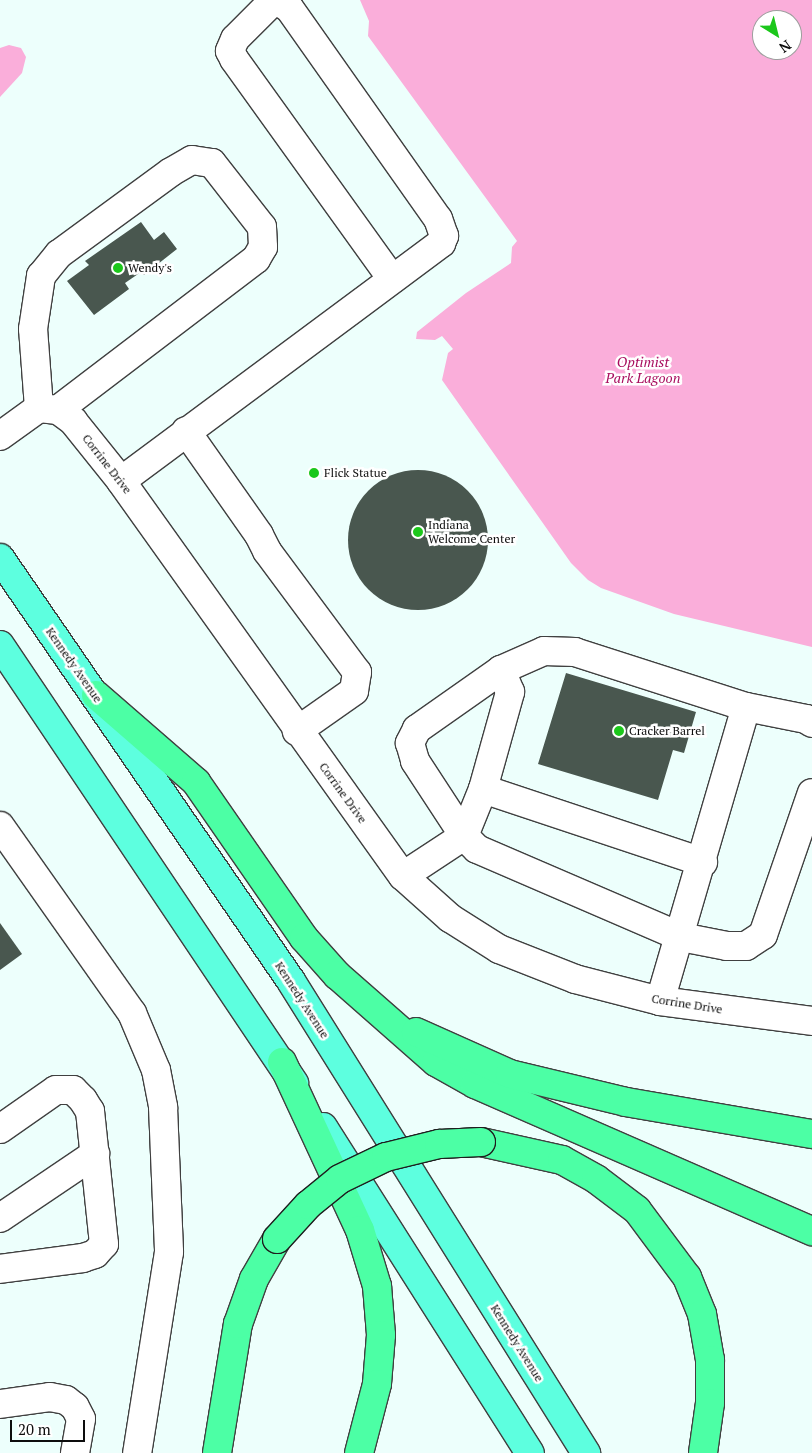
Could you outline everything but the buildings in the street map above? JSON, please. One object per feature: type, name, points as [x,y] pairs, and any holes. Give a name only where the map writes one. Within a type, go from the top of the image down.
[{"type":"highway","points":[[96,695],[196,782],[304,938],[337,975],[382,1017],[436,1062],[475,1084],[812,1231]]},
{"type":"highway","points":[[382,1017],[510,1074],[626,1102],[812,1134]]},
{"type":"highway","points":[[282,1062],[360,1230],[377,1286],[381,1336],[377,1384],[359,1453]]},
{"type":"highway","points":[[216,1453],[238,1324],[254,1279],[276,1239],[308,1205],[340,1180],[386,1157],[439,1144],[481,1142],[562,1160],[596,1179],[637,1210],[682,1270],[702,1314],[710,1360],[710,1403],[703,1453]]},
{"type":"main road","name":"Kennedy Avenue","points":[[0,558],[291,980],[586,1453]]},
{"type":"main road","points":[[0,645],[282,1062],[530,1453]]},
{"type":"street","points":[[121,481],[441,244],[444,236],[443,227],[289,8],[279,2],[270,4],[235,39],[230,51],[392,279]]},
{"type":"street","points":[[0,436],[48,409],[256,259],[263,247],[262,227],[212,163],[192,160],[171,172],[60,254],[41,276],[33,329],[48,409]]},
{"type":"street","name":"Corrine Drive","points":[[48,409],[73,421],[121,481],[297,731],[404,876],[450,918],[498,949],[575,979],[660,1001],[812,1021]]},
{"type":"street","points":[[186,431],[259,535],[268,551],[356,672],[354,691],[297,731]]},
{"type":"street","points":[[812,724],[806,719],[746,707],[575,652],[544,650],[502,670],[417,729],[410,743],[415,761],[464,836],[477,849],[681,937],[746,946],[763,935],[812,793]]},
{"type":"street","points":[[404,876],[464,836],[484,789],[510,692],[502,670]]},
{"type":"street","points":[[660,1001],[681,937],[746,707]]},
{"type":"street","points":[[484,789],[702,862]]},
{"type":"street","points":[[0,826],[132,1012],[156,1070],[163,1107],[169,1252],[137,1453]]},
{"type":"street","points":[[0,1129],[56,1090],[73,1090],[90,1110],[104,1244],[95,1254],[83,1258],[0,1270]]},
{"type":"street","points":[[0,1218],[95,1154]]},
{"type":"street","points":[[0,1404],[50,1397],[66,1400],[75,1407],[81,1419],[75,1453]]},
{"type":"water","name":"Optimist Park Lagoon","points":[[360,0],[812,0],[812,647],[674,614],[601,588],[588,580],[571,563],[442,380],[448,353],[453,349],[442,336],[435,340],[416,339],[417,332],[466,293],[511,263],[512,247],[517,241],[368,36],[369,21]]},
{"type":"water","points":[[9,45],[21,48],[26,57],[22,73],[0,97],[0,48]]},
{"type":"place","name":"Wendy's","points":[[118,268]]},
{"type":"place","name":"Flick Statue","points":[[314,473]]},
{"type":"place","name":"Indiana Welcome Center","points":[[418,532]]},
{"type":"place","name":"Cracker Barrel","points":[[619,731]]}]
